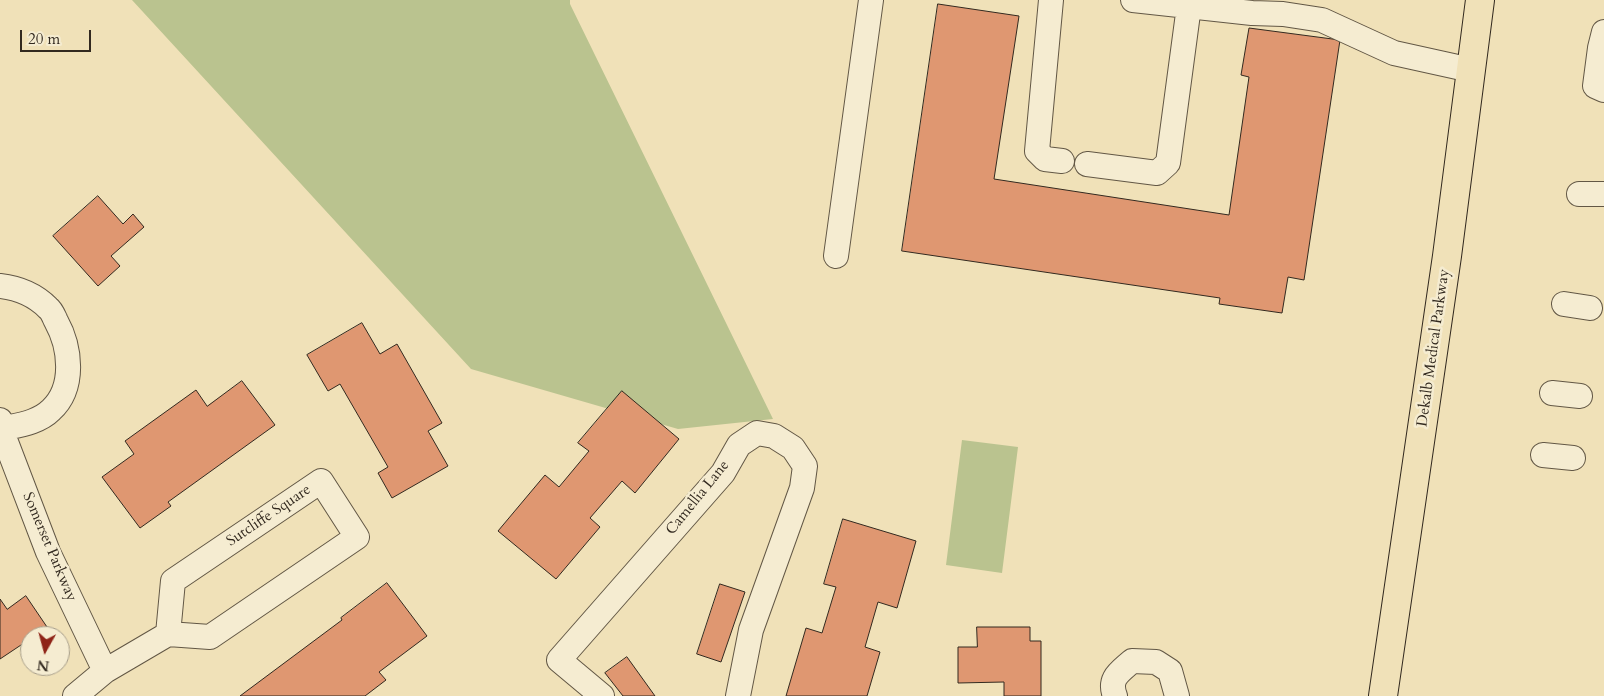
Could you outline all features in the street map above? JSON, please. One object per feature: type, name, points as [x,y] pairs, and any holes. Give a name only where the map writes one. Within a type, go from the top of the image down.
[{"type":"main road","name":"Dekalb Medical Parkway","points":[[1384,696],[1447,256],[1480,0]]},
{"type":"street","points":[[836,256],[871,0]]},
{"type":"street","points":[[1051,0],[1037,151],[1045,159],[1062,161]]},
{"type":"street","points":[[1133,0],[1252,13],[1284,14],[1322,20],[1394,54],[1471,70]]},
{"type":"street","points":[[1086,164],[1157,173],[1168,163],[1189,6]]},
{"type":"street","points":[[1604,32],[1595,86],[1604,90]]},
{"type":"street","points":[[1579,194],[1604,194]]},
{"type":"street","points":[[0,286],[14,288],[35,297],[50,309],[61,330],[68,355],[68,378],[63,397],[51,411],[34,421],[1,425]]},
{"type":"street","points":[[1564,304],[1590,308]]},
{"type":"street","points":[[1552,393],[1580,396]]},
{"type":"street","name":"Somerset Parkway","points":[[1,425],[48,552],[105,672]]},
{"type":"street","name":"Camellia Lane","points":[[602,696],[559,660],[722,473],[739,445],[757,433],[774,436],[793,448],[805,466],[802,488],[751,630],[738,696]]},
{"type":"street","points":[[1543,454],[1573,458]]},
{"type":"street","name":"Sutcliffe Square","points":[[321,481],[357,537],[210,636],[168,634],[173,581],[321,481]]},
{"type":"street","points":[[76,696],[105,672],[168,634]]},
{"type":"street","points":[[1115,696],[1112,689],[1116,675],[1132,661],[1156,662],[1170,672],[1177,696]]},
{"type":"green space","points":[[132,0],[570,0],[570,4],[773,419],[678,429],[471,369]]},
{"type":"green space","points":[[962,440],[1018,447],[1002,573],[946,565]]},
{"type":"building","points":[[938,4],[1019,16],[994,179],[1229,215],[1249,77],[1241,75],[1249,28],[1340,40],[1304,280],[1288,277],[1282,313],[1219,304],[1220,298],[902,251]]},
{"type":"building","points":[[98,196],[123,224],[133,214],[144,227],[111,256],[120,266],[98,286],[53,236]]},
{"type":"building","points":[[362,323],[380,354],[397,344],[442,423],[428,431],[448,466],[392,498],[378,473],[388,467],[340,384],[328,391],[307,355]]},
{"type":"building","points":[[242,381],[275,425],[168,502],[171,506],[140,528],[102,477],[134,454],[125,441],[196,390],[207,406]]},
{"type":"building","points":[[622,391],[679,439],[635,493],[622,481],[590,518],[600,527],[556,579],[498,531],[545,475],[559,487],[589,451],[578,443]]},
{"type":"building","points":[[843,519],[916,541],[897,608],[878,602],[865,647],[880,652],[867,696],[786,696],[806,628],[822,633],[836,587],[824,584]]},
{"type":"building","points":[[387,583],[427,636],[379,672],[386,680],[365,696],[240,696],[342,620],[341,618]]},
{"type":"building","points":[[720,584],[745,592],[721,662],[697,654]]},
{"type":"building","points":[[26,596],[46,626],[20,626],[20,646],[0,659],[0,599],[7,609]]},
{"type":"building","points":[[977,627],[1030,627],[1030,641],[1041,641],[1041,696],[1004,696],[1004,682],[958,683],[958,647],[977,647]]},
{"type":"building","points":[[627,657],[655,696],[623,696],[605,673]]}]
